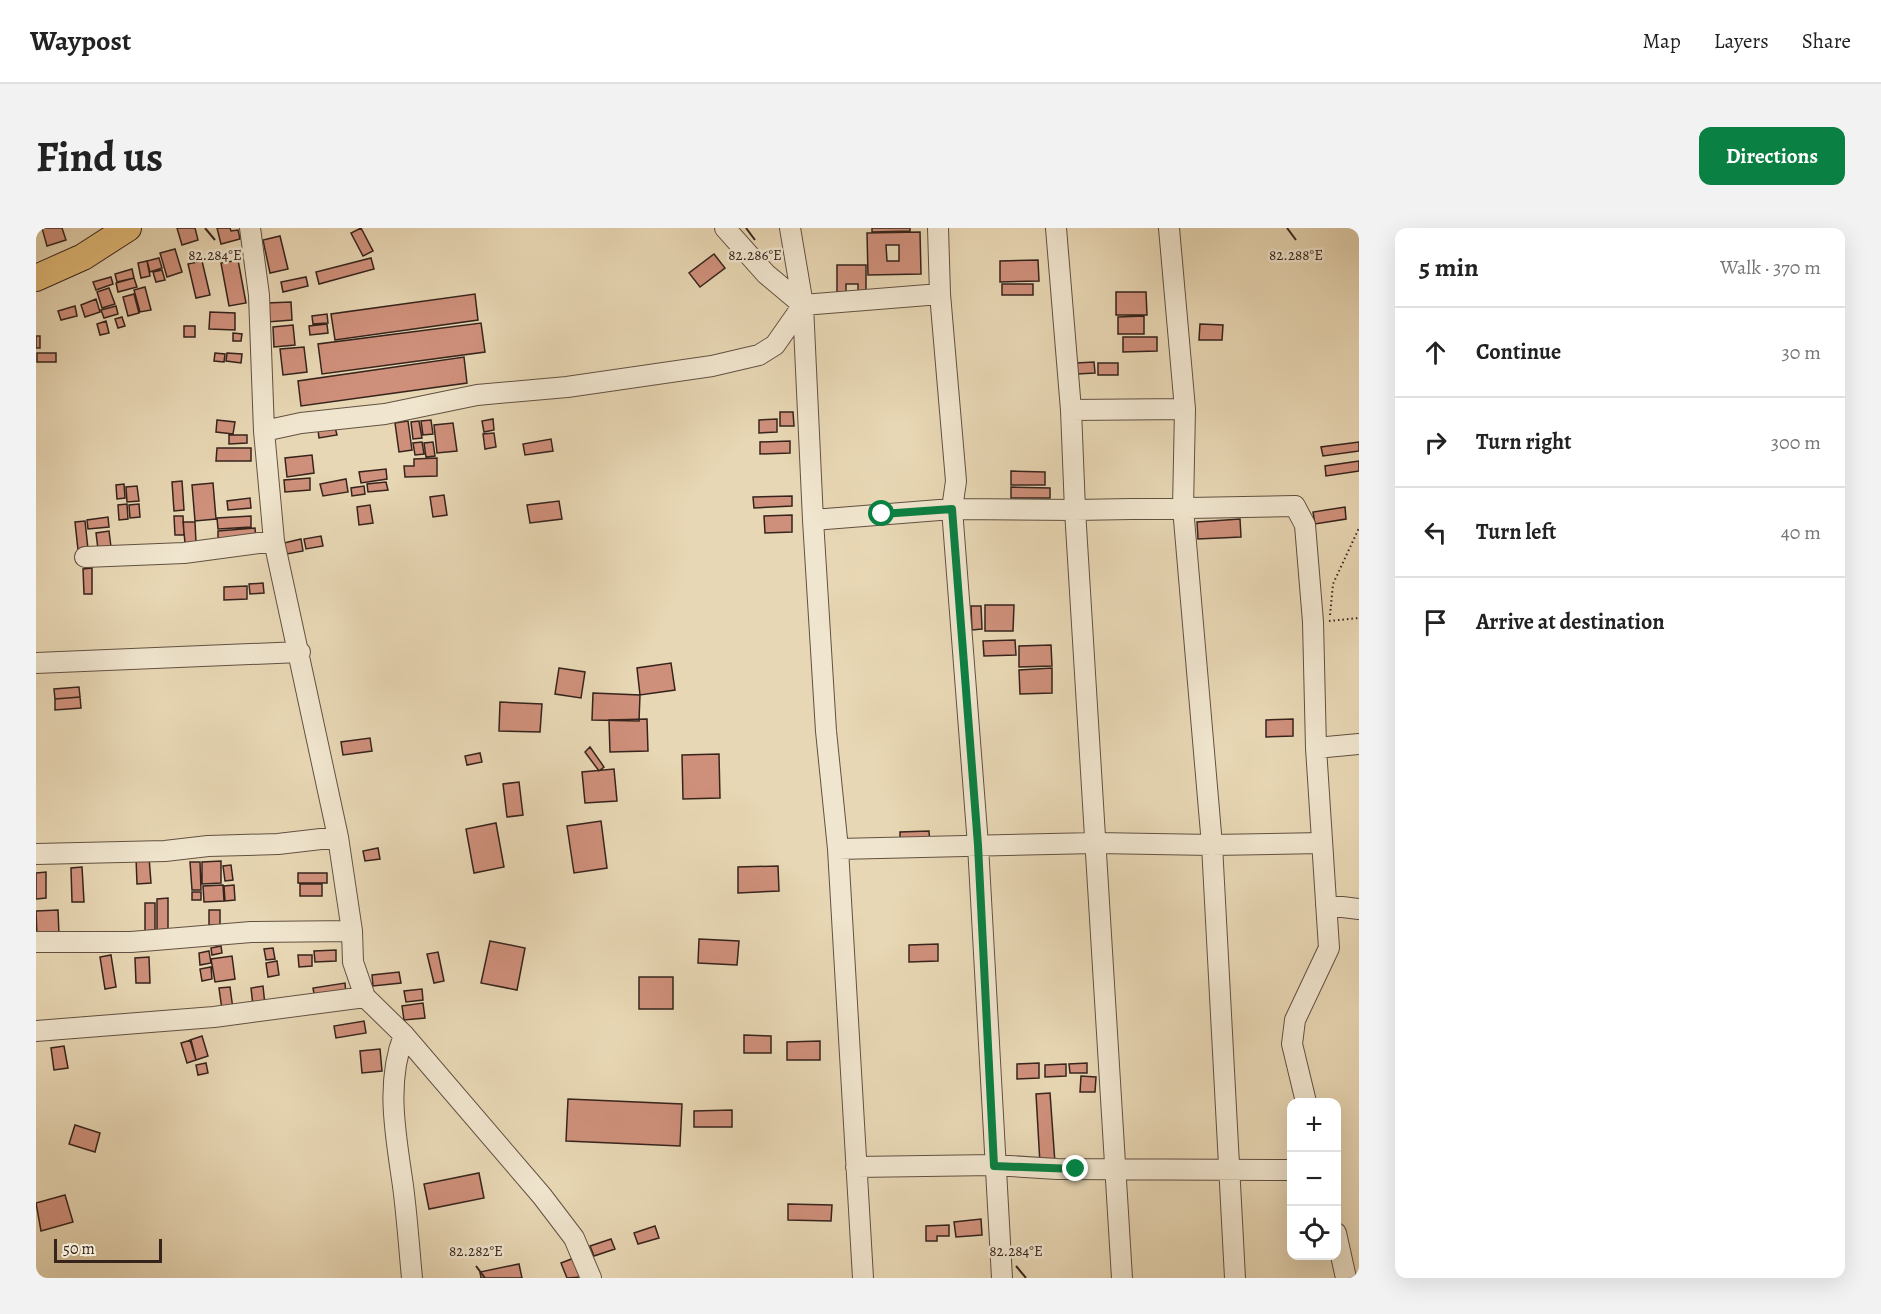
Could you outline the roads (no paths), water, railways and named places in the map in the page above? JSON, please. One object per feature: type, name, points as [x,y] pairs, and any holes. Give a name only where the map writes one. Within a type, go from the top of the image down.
[{"type":"main road","points":[[36,278],[82,257],[128,228]]},
{"type":"street","points":[[250,228],[259,295],[264,431],[274,541],[300,652],[338,837],[352,932],[352,962],[365,997],[404,1035],[542,1196],[574,1238],[591,1278]]},
{"type":"street","points":[[725,228],[766,274],[803,305],[940,294]]},
{"type":"street","points":[[790,228],[803,305],[826,731],[838,849],[863,1278]]},
{"type":"street","points":[[938,228],[940,294],[956,481],[952,509],[978,845],[1002,1278]]},
{"type":"street","points":[[1056,228],[1071,410],[1075,510],[1122,1278]]},
{"type":"street","points":[[1169,228],[1185,409],[1184,507],[1212,845],[1235,1278]]},
{"type":"street","points":[[264,431],[301,423],[385,414],[477,395],[567,387],[712,366],[759,355],[775,345],[803,305]]},
{"type":"street","points":[[1071,410],[1185,409]]},
{"type":"street","points":[[813,520],[952,509],[1075,510],[1295,506],[1305,525],[1322,622],[1316,748],[1329,948],[1295,1020],[1292,1044],[1305,1098]]},
{"type":"street","points":[[85,557],[184,553],[274,541]]},
{"type":"street","points":[[36,663],[300,652]]},
{"type":"street","points":[[1316,748],[1359,744]]},
{"type":"street","points":[[36,854],[165,851],[208,846],[278,844],[338,837]]},
{"type":"street","points":[[838,849],[1096,843],[1212,845],[1322,843]]},
{"type":"street","points":[[1326,904],[1359,909]]},
{"type":"street","points":[[36,942],[131,942],[251,932],[352,932]]},
{"type":"street","points":[[36,1031],[213,1017],[365,997]]},
{"type":"street","points":[[404,1035],[398,1050],[393,1085],[395,1134],[412,1278]]},
{"type":"street","points":[[856,1167],[994,1166],[1057,1169],[1287,1170]]},
{"type":"street","points":[[1341,1256],[1346,1278]]}]
